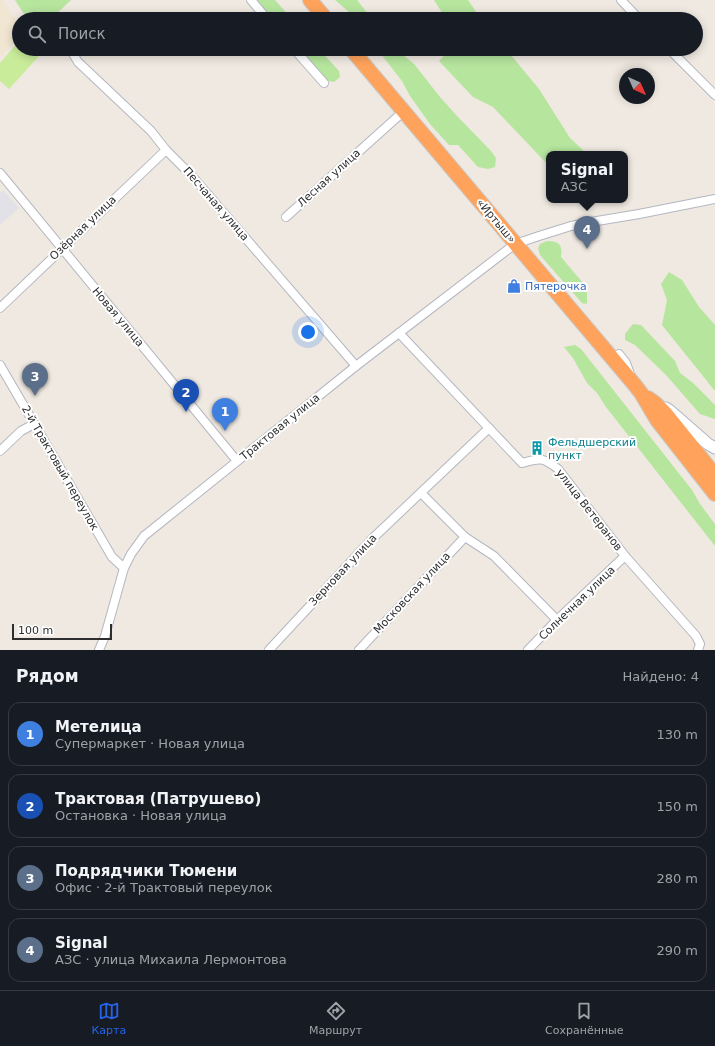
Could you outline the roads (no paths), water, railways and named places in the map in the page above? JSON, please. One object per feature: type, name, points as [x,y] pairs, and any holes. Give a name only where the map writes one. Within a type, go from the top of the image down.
[{"type":"highway","points":[[310,0],[320,12]]},
{"type":"highway","name":"«Иртыш»","points":[[357,56],[637,389],[657,420],[714,489]]},
{"type":"highway","name":"«Иртыш»","points":[[637,389],[655,402],[665,413],[714,489]]},
{"type":"street","points":[[251,0],[261,12]]},
{"type":"street","points":[[621,0],[633,12]]},
{"type":"street","name":"Песчаная улица","points":[[74,56],[78,62],[151,131],[166,150],[191,175],[356,366]]},
{"type":"street","points":[[300,56],[324,83]]},
{"type":"street","points":[[676,56],[715,95]]},
{"type":"street","name":"Лесная улица","points":[[286,217],[404,111]]},
{"type":"street","name":"Озёрная улица","points":[[0,308],[61,248],[166,150]]},
{"type":"street","name":"Новая улица","points":[[0,173],[237,461]]},
{"type":"street","name":"Трактовая улица","points":[[99,650],[105,636],[124,568],[131,554],[144,536],[356,366],[515,244],[578,224],[715,199]]},
{"type":"street","name":"улица Ветеранов","points":[[399,333],[522,463],[538,459],[549,462],[558,469],[625,556],[696,636],[699,647]]},
{"type":"street","points":[[619,354],[629,368],[637,389]]},
{"type":"street","name":"2-й Трактовый переулок","points":[[0,365],[112,557],[124,568]]},
{"type":"street","points":[[655,402],[669,410],[703,440],[715,448]]},
{"type":"street","points":[[0,452],[22,431],[34,424]]},
{"type":"street","name":"Зерновая улица","points":[[269,650],[373,538],[488,428]]},
{"type":"street","points":[[421,493],[464,537],[494,556],[557,620]]},
{"type":"street","name":"Московская улица","points":[[359,650],[464,537]]},
{"type":"street","name":"Солнечная улица","points":[[528,650],[557,620],[625,556]]},
{"type":"place","name":"Signal","points":[[587,249]]},
{"type":"place","name":"Пятерочка","points":[[514,286]]},
{"type":"place","name":"Подрядчики Тюмени","points":[[35,396]]},
{"type":"place","name":"Трактовая (Патрушево)","points":[[186,412]]},
{"type":"place","name":"Метелица","points":[[225,431]]},
{"type":"place","name":"Фельдшерский пункт","points":[[537,448]]}]
